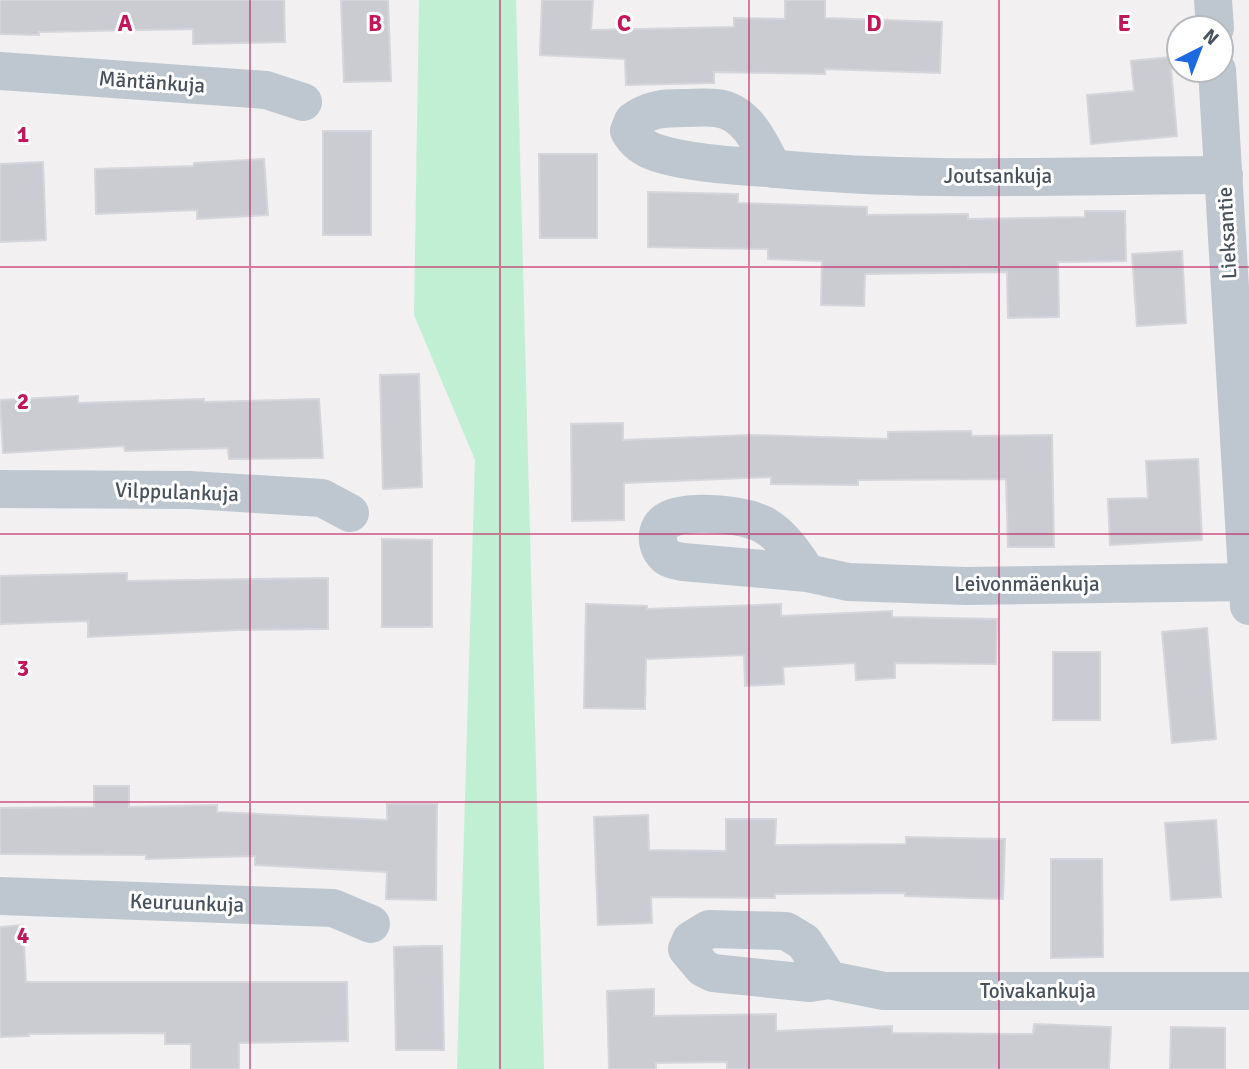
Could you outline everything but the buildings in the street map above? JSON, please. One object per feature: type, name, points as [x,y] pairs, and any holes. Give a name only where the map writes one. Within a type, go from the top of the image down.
[{"type":"street","name":"Mäntänkuja","points":[[0,71],[266,90],[303,102]]},
{"type":"street","name":"Lieksantie","points":[[1218,84],[1248,594]]},
{"type":"street","name":"Joutsankuja","points":[[773,169],[847,176],[1223,175]]},
{"type":"street","name":"Vilppulankuja","points":[[0,489],[190,490],[322,498],[350,513]]},
{"type":"street","name":"Leivonmäenkuja","points":[[807,573],[848,582],[1248,594]]},
{"type":"street","name":"Keuruunkuja","points":[[0,896],[333,908],[371,924]]},
{"type":"street","name":"Toivakankuja","points":[[829,980],[884,991],[1249,991]]},
{"type":"green space","points":[[419,0],[516,0],[544,1069],[457,1069],[475,460],[414,315]]}]
